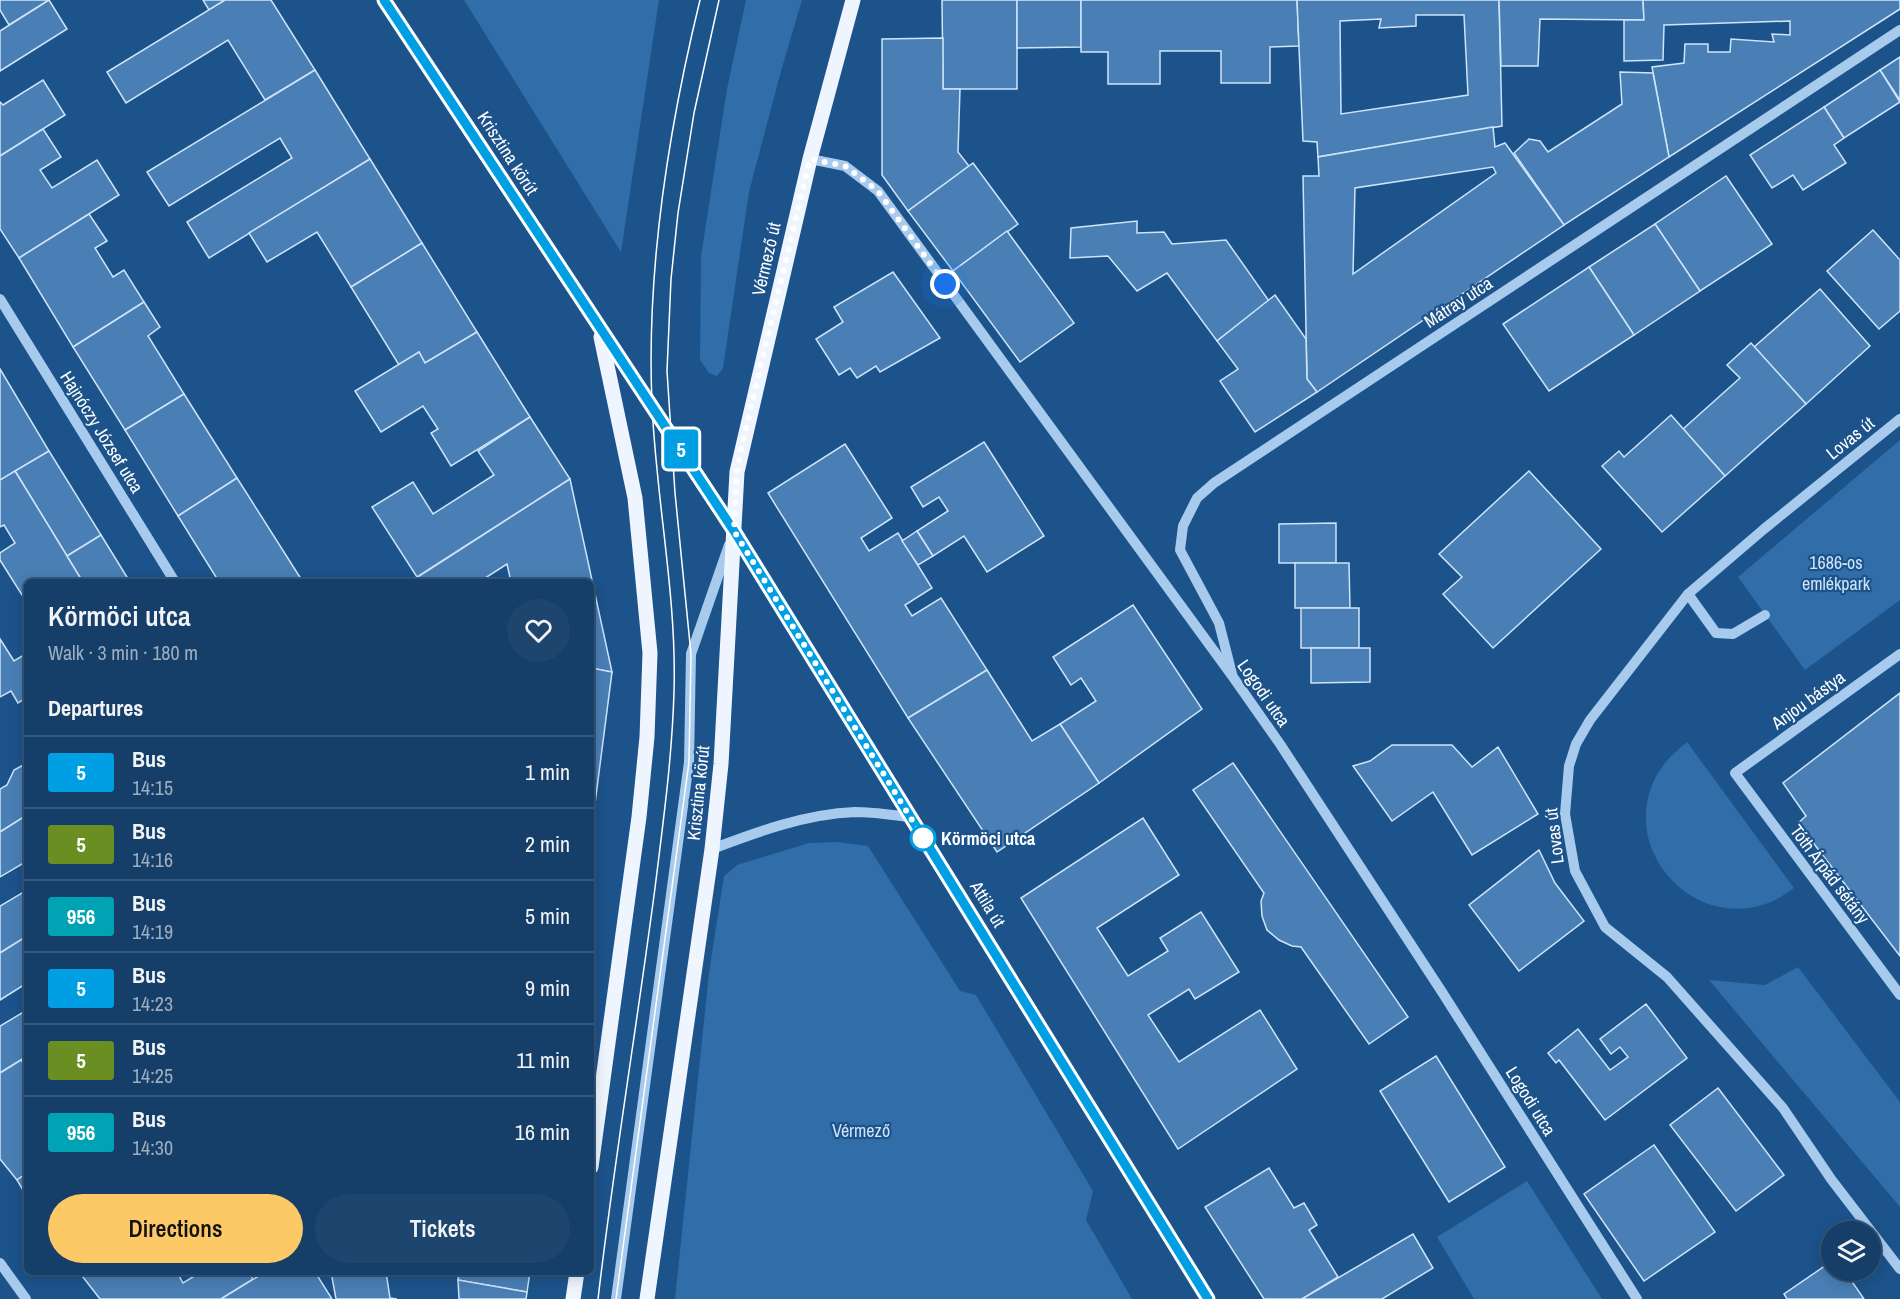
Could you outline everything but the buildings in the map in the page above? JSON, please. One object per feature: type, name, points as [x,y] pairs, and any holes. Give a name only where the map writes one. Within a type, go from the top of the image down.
[{"type":"main road","name":"Krisztina körút","points":[[384,0],[734,531],[721,764],[712,849],[648,1299]]},
{"type":"main road","name":"Vérmező út","points":[[734,531],[736,480],[741,449],[810,159],[853,0]]},
{"type":"main road","name":"Krisztina körút","points":[[594,1145],[639,817],[647,736],[650,653],[635,498],[599,328]]},
{"type":"main road","name":"Attila út","points":[[734,531],[1208,1299]]},
{"type":"main road","points":[[573,1299],[577,1275]]},
{"type":"street","name":"Mátray utca","points":[[1233,677],[1219,623],[1180,550],[1184,526],[1197,498],[1224,476],[1900,30]]},
{"type":"street","name":"Logodi utca","points":[[810,159],[845,166],[878,191],[1233,677],[1280,744],[1436,982],[1637,1299]]},
{"type":"street","name":"Hajnóczy József utca","points":[[0,299],[173,579]]},
{"type":"street","name":"Lovas út","points":[[1900,419],[1688,594],[1590,720],[1576,744],[1569,766],[1565,814],[1575,871],[1605,927],[1667,977],[1783,1108],[1831,1179],[1900,1269]]},
{"type":"street","points":[[616,1299],[689,762],[691,654],[734,531]]},
{"type":"street","points":[[1688,594],[1716,633],[1733,634],[1765,615]]},
{"type":"street","name":"Anjou bástya","points":[[1735,773],[1900,654]]},
{"type":"street","name":"Tóth Árpád sétány","points":[[1735,773],[1900,995]]},
{"type":"street","points":[[712,849],[755,833],[839,813],[858,812],[910,817]]},
{"type":"street","points":[[0,1263],[26,1299]]},
{"type":"green space","points":[[464,0],[659,0],[621,252]]},
{"type":"green space","points":[[746,0],[802,0],[749,192],[723,368],[717,376],[709,373],[700,360],[701,256],[727,89]]},
{"type":"green space","name":"1686-os emlékpark","points":[[1900,440],[1900,600],[1805,670],[1738,577]]},
{"type":"green space","points":[[1687,742],[1794,888],[1779,898],[1766,904],[1736,909],[1711,905],[1689,894],[1670,878],[1656,858],[1648,835],[1646,811],[1652,785],[1662,767]]},
{"type":"green space","name":"Vérmező","points":[[838,842],[868,846],[960,991],[976,995],[1093,1191],[1086,1220],[1132,1299],[675,1299],[709,973],[724,876],[737,865],[809,843]]},
{"type":"green space","points":[[1798,967],[1900,1102],[1900,1207],[1709,980],[1765,985]]},
{"type":"green space","points":[[1527,1181],[1602,1299],[1474,1299],[1437,1237]]},
{"type":"tram line","points":[[598,1299],[655,888],[671,742],[674,656],[654,440],[652,302],[669,150],[700,0]]},
{"type":"tram line","points":[[616,1299],[689,762],[691,654],[675,493],[667,371],[671,279],[678,213],[694,113],[719,0]]},
{"type":"bus line","name":"5","points":[[384,0],[734,531],[1208,1299]]},
{"type":"place","name":"Körmöci utca","points":[[923,838]]},
{"type":"route","points":[[923,838],[734,531],[736,480],[741,449],[810,159],[845,166],[878,191],[945,284]]}]
